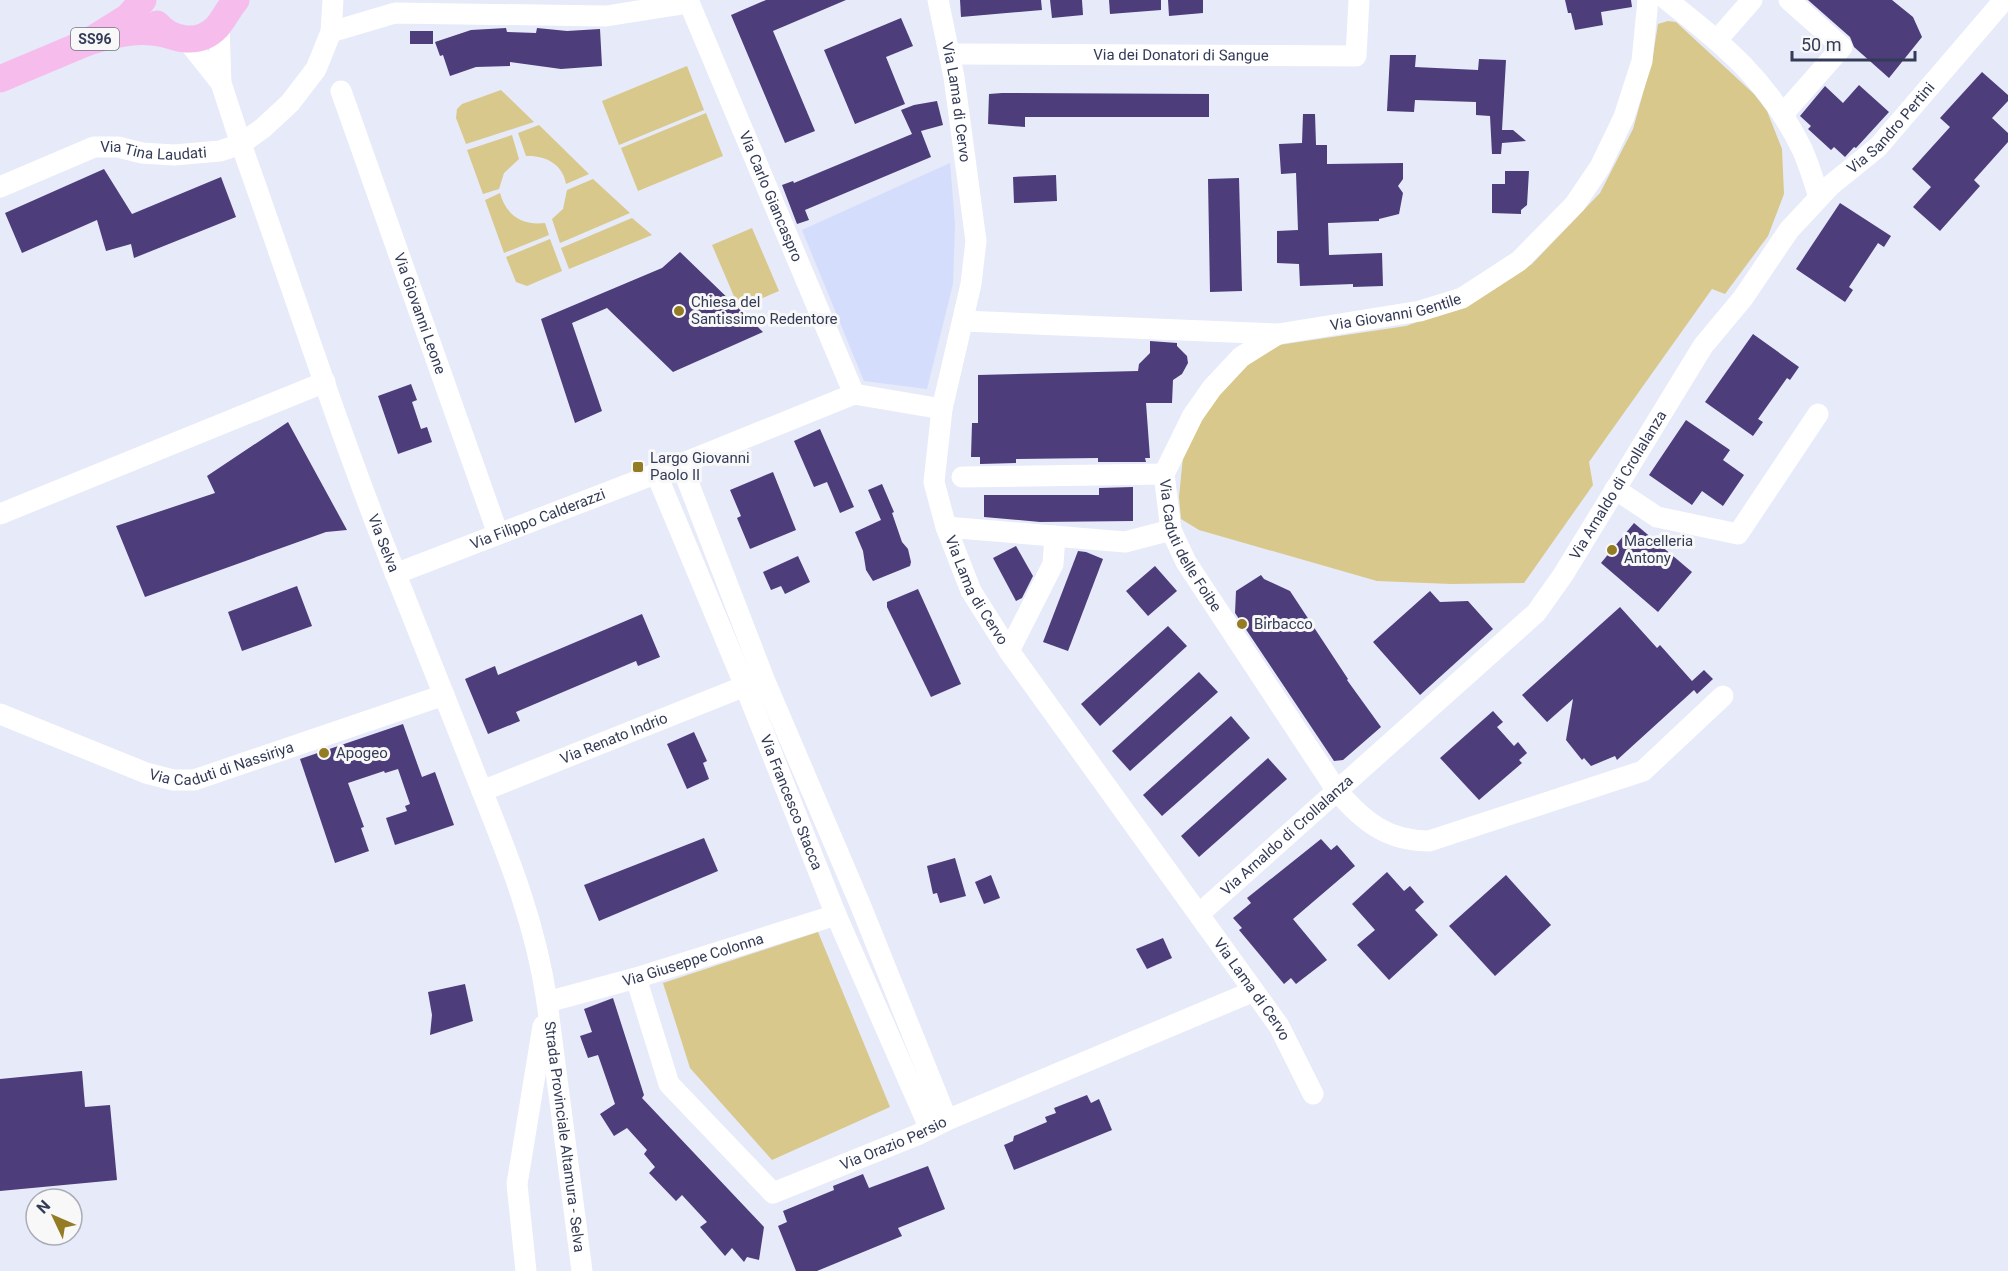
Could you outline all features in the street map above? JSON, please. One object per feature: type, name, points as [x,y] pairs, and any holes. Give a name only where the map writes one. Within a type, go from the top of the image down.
[{"type":"main road","name":"SS96","points":[[88,42],[128,17],[143,0]]},
{"type":"main road","points":[[149,0],[152,17],[159,27],[179,37],[194,39],[206,35],[226,11]]},
{"type":"main road","name":"SS96","points":[[0,79],[88,42],[136,30],[160,32],[179,37]]},
{"type":"street","points":[[241,144],[263,128],[290,103],[316,69],[331,32],[333,0]]},
{"type":"street","name":"Via Lama di Cervo","points":[[938,0],[950,54],[976,241],[971,284],[942,409],[934,482],[946,527],[971,591],[1009,651],[1279,1026],[1313,1094]]},
{"type":"street","name":"Via dei Donatori di Sangue","points":[[950,54],[1356,56],[1359,0]]},
{"type":"street","name":"Via Giovanni Gentile","points":[[963,321],[1278,334],[1420,311],[1462,298],[1519,261],[1575,204],[1600,167],[1624,117],[1642,61],[1648,0]]},
{"type":"street","points":[[1667,0],[1741,61],[1761,84],[1783,114],[1803,151],[1819,198]]},
{"type":"street","points":[[1717,40],[1752,0]]},
{"type":"street","points":[[1783,114],[1842,47],[1789,0]]},
{"type":"street","name":"Via Sandro Pertini","points":[[1819,198],[1831,185],[1878,147],[2004,0]]},
{"type":"street","points":[[331,32],[395,13],[606,16],[688,1]]},
{"type":"street","name":"Via Carlo Giancaspro","points":[[688,1],[854,394]]},
{"type":"street","points":[[221,83],[226,11]]},
{"type":"street","points":[[179,37],[221,83]]},
{"type":"street","name":"Via Selva","points":[[221,83],[325,382],[395,574],[519,884],[542,965],[547,1002]]},
{"type":"street","name":"Via Giovanni Leone","points":[[341,91],[498,534]]},
{"type":"street","name":"Via Tina Laudati","points":[[0,187],[94,147],[118,147],[142,153],[174,155],[220,151],[241,144]]},
{"type":"street","name":"Via Arnaldo di Crollalanza","points":[[1199,914],[1536,613],[1563,575],[1703,346],[1743,298],[1789,230],[1819,198]]},
{"type":"street","name":"Via Caduti delle Foibe","points":[[1278,334],[1241,357],[1212,388],[1193,415],[1164,474],[1171,530],[1186,562],[1337,791],[1354,811],[1381,831],[1412,841],[1428,841],[1643,771],[1723,696]]},
{"type":"street","points":[[0,514],[325,382]]},
{"type":"street","points":[[681,464],[854,394],[942,409]]},
{"type":"street","points":[[1615,489],[1657,517],[1738,534],[1818,414]]},
{"type":"street","name":"Via Filippo Calderazzi","points":[[395,574],[681,464]]},
{"type":"street","name":"Via Francesco Stacca","points":[[681,464],[764,679],[860,904],[939,1124]]},
{"type":"street","name":"Via Francesco Stacca","points":[[656,473],[746,686],[836,915],[939,1124]]},
{"type":"street","points":[[962,477],[1164,474]]},
{"type":"street","points":[[946,527],[1125,542],[1171,530]]},
{"type":"street","points":[[1009,651],[1053,564],[1055,536]]},
{"type":"street","name":"Via Renato Indrio","points":[[482,791],[746,686]]},
{"type":"street","name":"Via Caduti di Nassiriya","points":[[0,714],[146,772],[173,780],[194,780],[444,695]]},
{"type":"street","name":"Via Giuseppe Colonna","points":[[547,1002],[636,978],[836,915]]},
{"type":"street","name":"Via Orazio Persio","points":[[636,978],[669,1084],[773,1193],[1254,991]]},
{"type":"street","points":[[526,1271],[517,1184],[547,1002]]},
{"type":"street","name":"Strada Provinciale Altamura - Selva","points":[[547,1002],[582,1271]]},
{"type":"shaded area","points":[[1668,21],[1676,22],[1754,94],[1767,111],[1782,149],[1784,194],[1768,236],[1725,294],[1712,289],[1589,462],[1593,485],[1524,583],[1451,584],[1377,581],[1199,530],[1181,519],[1179,497],[1183,457],[1191,431],[1234,372],[1272,346],[1406,326],[1472,303],[1532,264],[1600,193],[1633,129],[1652,61],[1658,24]]},
{"type":"shaded area","points":[[687,66],[704,110],[619,145],[602,101]]},
{"type":"shaded area","points":[[501,90],[534,122],[466,144],[456,118],[457,109],[462,104]]},
{"type":"shaded area","points":[[706,113],[723,156],[638,191],[621,148]]},
{"type":"shaded area","points":[[539,125],[589,174],[566,184],[561,171],[552,162],[540,157],[526,156],[518,133]]},
{"type":"shaded area","points":[[512,135],[519,159],[504,173],[499,189],[483,194],[467,150]]},
{"type":"shaded area","points":[[950,163],[955,224],[953,284],[927,389],[864,381],[802,230]]},
{"type":"shaded area","points":[[593,179],[630,213],[560,243],[552,219],[563,209],[567,190]]},
{"type":"shaded area","points":[[500,193],[511,213],[522,221],[545,223],[549,235],[504,253],[485,200]]},
{"type":"shaded area","points":[[632,218],[652,235],[569,269],[561,248]]},
{"type":"shaded area","points":[[752,228],[779,291],[739,308],[712,245]]},
{"type":"shaded area","points":[[550,239],[562,271],[527,286],[516,282],[506,257]]},
{"type":"shaded area","points":[[818,932],[890,1107],[772,1160],[690,1068],[663,983]]},
{"type":"building","points":[[766,0],[846,0],[773,31],[815,131],[785,143],[731,15]]},
{"type":"building","points":[[960,0],[1041,0],[1042,10],[961,17]]},
{"type":"building","points":[[1050,0],[1082,0],[1083,15],[1052,18]]},
{"type":"building","points":[[1109,0],[1161,0],[1161,10],[1110,14]]},
{"type":"building","points":[[1168,0],[1203,0],[1203,13],[1169,16]]},
{"type":"building","points":[[1565,0],[1631,0],[1632,7],[1601,12],[1603,25],[1575,30]]},
{"type":"building","points":[[1808,0],[1892,0],[1913,17],[1922,37],[1889,78],[1854,47],[1850,37]]},
{"type":"building","points":[[901,18],[913,46],[886,57],[905,104],[855,124],[824,50]]},
{"type":"building","points":[[506,28],[507,32],[536,33],[537,28],[567,31],[600,29],[602,66],[561,69],[510,62],[510,66],[476,67],[450,76],[443,55],[440,56],[435,42],[471,30]]},
{"type":"building","points":[[410,31],[433,31],[433,44],[410,44]]},
{"type":"building","points":[[1390,55],[1416,55],[1415,67],[1478,70],[1479,59],[1506,60],[1502,130],[1513,130],[1526,141],[1502,143],[1501,154],[1492,154],[1490,116],[1476,115],[1476,102],[1415,100],[1414,112],[1387,111]]},
{"type":"building","points":[[1982,72],[2008,95],[2008,101],[1992,118],[2008,133],[2008,142],[1974,180],[1980,186],[1940,231],[1913,207],[1931,187],[1912,169],[1950,127],[1940,118]]},
{"type":"building","points":[[1859,85],[1889,112],[1845,157],[1834,147],[1831,150],[1808,129],[1811,126],[1800,116],[1825,86],[1843,103]]},
{"type":"building","points":[[989,94],[1209,94],[1209,117],[1025,117],[1025,127],[988,124]]},
{"type":"building","points":[[937,101],[943,125],[921,131],[931,157],[805,210],[809,220],[797,224],[782,185],[793,181],[794,183],[912,134],[901,110]]},
{"type":"building","points":[[1303,114],[1315,114],[1316,145],[1327,145],[1327,164],[1403,163],[1403,179],[1398,186],[1403,193],[1399,214],[1379,219],[1379,221],[1328,223],[1329,255],[1382,253],[1383,286],[1353,287],[1353,284],[1300,286],[1299,264],[1277,263],[1277,231],[1298,230],[1296,173],[1281,174],[1279,144],[1302,143]]},
{"type":"building","points":[[104,169],[132,214],[221,177],[236,217],[134,258],[131,244],[106,251],[97,220],[22,253],[5,213]]},
{"type":"building","points":[[1505,171],[1529,171],[1527,205],[1521,210],[1521,214],[1492,213],[1492,184],[1505,184]]},
{"type":"building","points":[[1056,175],[1057,201],[1014,203],[1013,177]]},
{"type":"building","points":[[1239,178],[1242,291],[1210,292],[1208,179]]},
{"type":"building","points":[[1840,203],[1891,236],[1884,247],[1878,243],[1849,287],[1853,290],[1845,302],[1796,269]]},
{"type":"building","name":"Chiesa del Santissimo Redentore","points":[[680,252],[763,332],[673,372],[607,308],[572,323],[602,411],[575,423],[541,319],[662,268]]},
{"type":"building","points":[[1753,334],[1799,367],[1790,380],[1787,378],[1758,419],[1763,422],[1753,436],[1705,402]]},
{"type":"building","points":[[1150,341],[1177,343],[1177,346],[1187,356],[1188,363],[1182,374],[1173,380],[1172,403],[1146,403],[1150,458],[1145,458],[1146,462],[1098,462],[1098,458],[1016,459],[1016,463],[980,464],[980,457],[971,457],[972,423],[978,423],[978,375],[1138,371],[1139,364],[1150,353]]},
{"type":"building","points":[[411,384],[417,400],[412,402],[421,429],[427,427],[432,442],[398,454],[378,396]]},
{"type":"building","points":[[1686,420],[1730,450],[1723,460],[1744,475],[1723,506],[1702,491],[1692,505],[1649,475]]},
{"type":"building","points":[[288,422],[347,530],[326,532],[145,597],[116,526],[215,493],[207,476]]},
{"type":"building","points":[[820,429],[854,507],[840,513],[827,482],[814,487],[794,441]]},
{"type":"building","points":[[773,472],[796,530],[750,549],[737,518],[741,516],[730,490]]},
{"type":"building","points":[[882,484],[911,562],[910,566],[873,581],[866,570],[863,551],[855,532],[881,520],[868,490]]},
{"type":"building","points":[[1133,487],[1133,521],[1040,522],[984,517],[984,495],[1099,495],[1099,488]]},
{"type":"building","points":[[1634,523],[1692,572],[1658,612],[1601,563]]},
{"type":"building","points":[[1016,546],[1033,576],[1022,598],[1016,601],[993,558]]},
{"type":"building","points":[[1078,551],[1103,559],[1068,651],[1043,642]]},
{"type":"building","points":[[798,556],[810,582],[785,594],[781,586],[771,590],[763,572]]},
{"type":"building","points":[[1155,566],[1177,591],[1148,616],[1126,591]]},
{"type":"building","points":[[1261,575],[1264,579],[1290,591],[1347,680],[1381,727],[1343,760],[1334,761],[1235,613],[1236,591]]},
{"type":"building","points":[[297,586],[312,626],[242,651],[228,612]]},
{"type":"building","points":[[918,589],[961,684],[931,697],[887,607],[887,602]]},
{"type":"building","points":[[1430,591],[1440,602],[1468,601],[1493,629],[1420,695],[1373,642]]},
{"type":"building","points":[[1620,607],[1657,648],[1660,645],[1692,681],[1704,670],[1713,679],[1697,694],[1694,690],[1617,760],[1615,756],[1591,766],[1584,758],[1582,760],[1566,740],[1573,699],[1547,722],[1522,695]]},
{"type":"building","points":[[642,614],[660,657],[638,666],[636,661],[516,712],[520,721],[488,734],[465,679],[495,666],[498,675]]},
{"type":"building","points":[[1168,626],[1187,646],[1100,726],[1081,704]]},
{"type":"building","points":[[1199,672],[1218,692],[1130,771],[1112,751]]},
{"type":"building","points":[[1493,711],[1503,722],[1497,727],[1514,746],[1518,742],[1527,753],[1519,760],[1522,763],[1479,800],[1440,758]]},
{"type":"building","points":[[1231,716],[1250,738],[1162,816],[1143,795]]},
{"type":"building","points":[[403,724],[422,777],[435,772],[454,825],[395,845],[386,818],[407,811],[405,806],[410,804],[398,769],[385,773],[384,771],[348,783],[364,827],[361,828],[369,851],[335,863],[300,759]]},
{"type":"building","points":[[694,732],[707,761],[703,763],[709,779],[687,789],[667,744]]},
{"type":"building","points":[[1268,758],[1287,779],[1199,857],[1181,836]]},
{"type":"building","points":[[704,838],[718,871],[599,921],[584,885]]},
{"type":"building","points":[[1321,839],[1331,850],[1337,845],[1355,866],[1293,919],[1327,960],[1296,984],[1291,978],[1284,984],[1239,930],[1242,928],[1233,918],[1251,903],[1247,898]]},
{"type":"building","points":[[955,858],[966,896],[940,903],[937,893],[933,894],[927,866]]},
{"type":"building","points":[[1387,872],[1404,891],[1410,886],[1424,902],[1415,910],[1438,935],[1389,980],[1357,945],[1375,930],[1352,904]]},
{"type":"building","points":[[991,875],[1000,898],[984,904],[975,882]]},
{"type":"building","points":[[1506,875],[1551,925],[1495,976],[1449,926]]},
{"type":"building","points":[[1163,938],[1172,958],[1147,969],[1136,949]]},
{"type":"building","points":[[465,984],[473,1021],[430,1035],[432,1015],[428,992]]},
{"type":"building","points":[[613,998],[644,1095],[642,1098],[764,1227],[759,1260],[747,1257],[744,1262],[732,1248],[725,1256],[700,1227],[707,1222],[682,1195],[676,1201],[649,1173],[655,1167],[644,1154],[647,1150],[627,1128],[614,1136],[600,1114],[615,1104],[598,1055],[588,1058],[580,1036],[592,1032],[584,1009]]},
{"type":"building","points":[[82,1071],[85,1107],[110,1105],[117,1180],[0,1191],[0,1079]]},
{"type":"building","points":[[1087,1095],[1091,1103],[1099,1099],[1112,1130],[1014,1170],[1004,1145],[1013,1141],[1014,1136],[1047,1122],[1045,1117],[1056,1113],[1054,1108]]},
{"type":"building","points":[[928,1166],[945,1209],[898,1228],[902,1236],[817,1271],[796,1271],[778,1226],[787,1222],[783,1211],[834,1190],[833,1186],[863,1174],[869,1188]]},
{"type":"place","name":"Chiesa del Santissimo Redentore","points":[[679,311]]},
{"type":"place","name":"Largo Giovanni Paolo II","points":[[638,467]]},
{"type":"place","name":"Macelleria Antony","points":[[1612,550]]},
{"type":"place","name":"Birbacco","points":[[1242,624]]},
{"type":"place","name":"Apogeo","points":[[324,753]]}]
